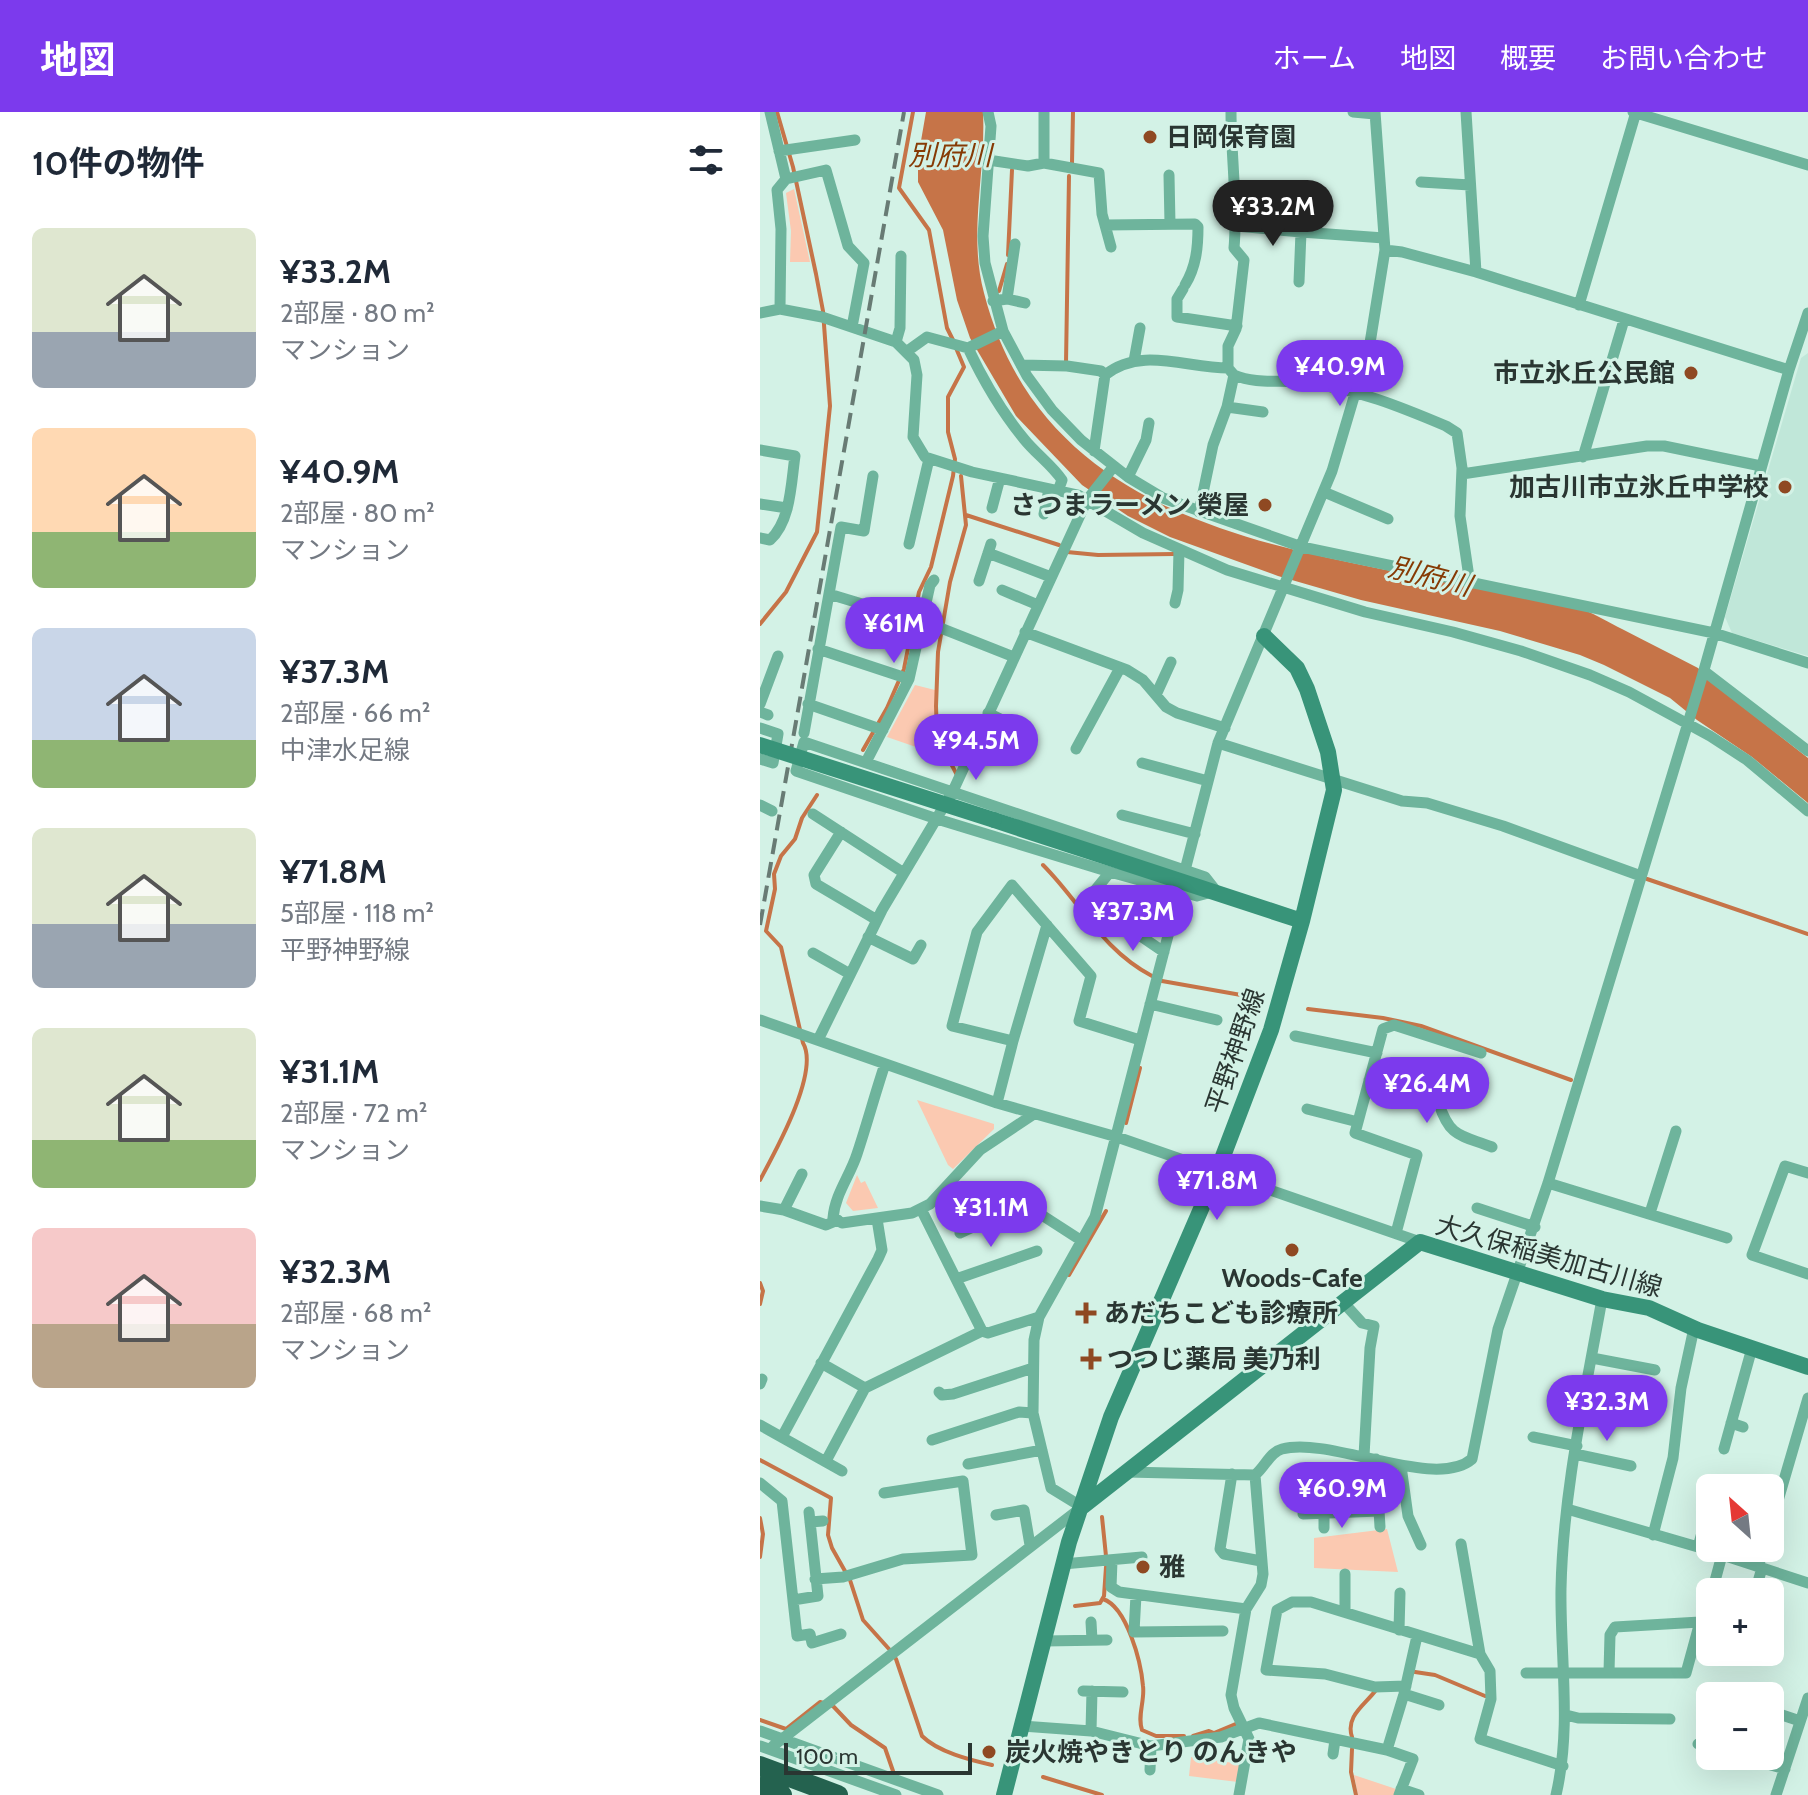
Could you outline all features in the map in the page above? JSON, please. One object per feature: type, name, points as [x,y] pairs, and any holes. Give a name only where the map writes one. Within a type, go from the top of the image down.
[{"type":"highway","points":[[760,1766],[838,1795]]},
{"type":"highway","points":[[760,1787],[782,1795]]},
{"type":"street","points":[[770,112],[793,177]]},
{"type":"street","points":[[988,112],[991,126],[983,236],[985,263],[1003,331],[1021,365],[1052,410],[1094,451],[1128,477],[1163,498],[1302,547],[1714,633],[1808,663]]},
{"type":"street","points":[[1044,112],[1044,163]]},
{"type":"street","points":[[1199,512],[1213,445],[1227,407],[1231,372],[1228,346],[1237,326],[1244,260],[1234,248],[1236,226],[1231,112]]},
{"type":"street","points":[[1082,1507],[1051,1488],[1030,1412],[1039,1317],[1095,1217],[1218,743],[1324,492],[1370,343],[1384,244],[1375,113],[1353,112]]},
{"type":"street","points":[[1466,112],[1476,272]]},
{"type":"street","points":[[1579,305],[1635,112],[1808,165]]},
{"type":"street","points":[[785,151],[855,140]]},
{"type":"street","points":[[988,160],[1028,166],[1044,163],[1099,173],[1105,225],[1111,247]]},
{"type":"street","points":[[780,309],[781,229],[777,190],[793,177],[826,170],[848,246],[864,263],[852,327]]},
{"type":"street","points":[[1169,175],[1170,224]]},
{"type":"street","points":[[1421,182],[1470,185]]},
{"type":"street","points":[[1170,191],[1183,191]]},
{"type":"street","points":[[1105,225],[1195,224],[1198,227],[1195,263],[1177,299],[1177,317],[1237,326]]},
{"type":"street","points":[[1236,226],[1384,244],[1789,370]]},
{"type":"street","points":[[1299,282],[1301,232]]},
{"type":"street","points":[[1007,299],[1015,244]]},
{"type":"street","points":[[896,342],[907,271],[901,256]]},
{"type":"street","points":[[1012,261],[1025,263]]},
{"type":"street","points":[[993,301],[1007,299],[1025,303]]},
{"type":"street","points":[[760,313],[780,309],[825,318],[896,342],[914,360],[917,375],[913,437],[929,459],[1078,495],[1143,533],[1227,570],[1365,612],[1521,651],[1590,675],[1688,721],[1747,760],[1808,811]]},
{"type":"street","points":[[1239,1795],[1249,1739],[1231,1695],[1246,1609],[1261,1585],[1255,1475],[1273,1455],[1283,1449],[1322,1450],[1370,1457],[1401,1466],[1435,1469],[1465,1465],[1472,1459],[1498,1329],[1535,1227],[1703,674],[1789,370],[1803,346],[1808,313]]},
{"type":"street","points":[[1583,457],[1624,320]]},
{"type":"street","points":[[1134,361],[1140,328]]},
{"type":"street","points":[[906,352],[927,337],[968,348],[1003,331]]},
{"type":"street","points":[[968,348],[1006,417],[1062,480],[1044,514]]},
{"type":"street","points":[[1094,451],[1105,375],[1125,362],[1155,359],[1231,372],[1253,382],[1308,382],[1370,395],[1457,433],[1462,474],[1460,516],[1470,584]]},
{"type":"street","points":[[1021,365],[1067,366],[1101,371],[1105,375]]},
{"type":"street","points":[[1227,407],[1263,412]]},
{"type":"street","points":[[1128,477],[1146,440],[1149,423]]},
{"type":"street","points":[[1462,474],[1664,446],[1761,466]]},
{"type":"street","points":[[760,450],[795,456],[787,508],[777,533],[770,540],[760,538]]},
{"type":"street","points":[[909,544],[908,523],[929,459]]},
{"type":"street","points":[[818,1040],[877,920],[953,791],[1087,500],[1114,466]]},
{"type":"street","points":[[804,733],[841,527],[864,531],[873,476]]},
{"type":"street","points":[[992,508],[1000,478]]},
{"type":"street","points":[[1324,492],[1388,519]]},
{"type":"street","points":[[760,504],[787,508]]},
{"type":"street","points":[[979,581],[989,548],[1051,577]]},
{"type":"street","points":[[1175,603],[1179,550]]},
{"type":"street","points":[[866,762],[883,730],[903,677],[915,621],[934,580]]},
{"type":"street","points":[[1002,590],[1038,605]]},
{"type":"street","points":[[829,594],[942,629],[1014,657]]},
{"type":"street","points":[[1025,632],[1120,668],[1143,680],[1166,707],[1225,728]]},
{"type":"street","points":[[1264,636],[1297,668],[1318,720],[1333,780]]},
{"type":"street","points":[[818,649],[903,677]]},
{"type":"street","points":[[760,704],[768,670],[778,656]]},
{"type":"street","points":[[1156,695],[1171,662]]},
{"type":"street","points":[[1076,749],[1081,728],[1120,668]]},
{"type":"street","points":[[1703,674],[1808,751]]},
{"type":"street","points":[[808,704],[883,730]]},
{"type":"street","points":[[988,713],[1030,734]]},
{"type":"street","points":[[760,728],[778,734],[773,763],[760,759]]},
{"type":"street","points":[[804,742],[953,791],[1182,881],[1110,872],[937,819],[796,771],[804,742]]},
{"type":"street","points":[[1218,743],[1402,801],[1427,803],[1487,821],[1641,876]]},
{"type":"street","points":[[760,745],[1302,921]]},
{"type":"street","points":[[1142,763],[1208,781]]},
{"type":"street","name":"平野神野線","points":[[1082,1507],[1111,1417],[1217,1172],[1271,1030],[1302,921],[1334,790],[1333,780]]},
{"type":"street","points":[[760,805],[772,811]]},
{"type":"street","points":[[813,814],[904,873]]},
{"type":"street","points":[[1122,815],[1195,834]]},
{"type":"street","points":[[841,832],[814,875],[816,884],[877,920]]},
{"type":"street","points":[[1083,905],[1110,872]]},
{"type":"street","points":[[1013,1041],[952,1026],[977,932],[1012,885],[1091,976],[1079,1021],[1140,1040]]},
{"type":"street","points":[[1123,924],[1164,952]]},
{"type":"street","points":[[997,1103],[1047,925]]},
{"type":"street","points":[[868,937],[913,959],[921,945]]},
{"type":"street","points":[[813,953],[850,974]]},
{"type":"street","points":[[1150,1004],[1198,1022],[1217,1020]]},
{"type":"street","points":[[760,1020],[997,1103],[1117,1137],[1420,1242]]},
{"type":"street","points":[[1396,1233],[1417,1155],[1355,1133],[1383,1029],[1394,1025],[1481,1053]]},
{"type":"street","points":[[1295,1036],[1377,1053]]},
{"type":"street","points":[[885,1064],[857,1157],[834,1205],[833,1218],[842,1223],[912,1213],[930,1204],[980,1150],[1034,1114]]},
{"type":"street","points":[[1369,1080],[1439,1104],[1446,1125],[1453,1132],[1492,1147]]},
{"type":"street","points":[[1307,1109],[1358,1122]]},
{"type":"street","points":[[1650,1213],[1676,1131]]},
{"type":"street","points":[[1808,1173],[1785,1166],[1752,1255],[1808,1274]]},
{"type":"street","points":[[784,1210],[802,1174]]},
{"type":"street","points":[[1548,1183],[1727,1238]]},
{"type":"street","points":[[760,1206],[784,1210],[826,1225],[838,1220]]},
{"type":"street","points":[[1477,1208],[1535,1227]]},
{"type":"street","points":[[921,1209],[982,1331]]},
{"type":"street","points":[[960,1233],[988,1220],[1034,1210],[1082,1241]]},
{"type":"street","points":[[782,1437],[882,1250],[877,1219]]},
{"type":"street","name":"大久保稲美加古川線","points":[[1082,1507],[1420,1242],[1602,1299],[1649,1308],[1694,1328],[1808,1367]]},
{"type":"street","points":[[956,1279],[1037,1251]]},
{"type":"street","points":[[1556,1795],[1563,1766],[1566,1715],[1561,1589],[1567,1509],[1602,1299]]},
{"type":"street","points":[[1343,1302],[1362,1323],[1374,1326],[1361,1410],[1380,1527]]},
{"type":"street","points":[[826,1461],[865,1388],[982,1331],[988,1333],[1039,1317]]},
{"type":"street","points":[[1653,1535],[1673,1458],[1681,1388],[1694,1328]]},
{"type":"street","points":[[1724,1449],[1737,1425],[1752,1348]]},
{"type":"street","points":[[1592,1358],[1655,1370]]},
{"type":"street","points":[[821,1363],[865,1388]]},
{"type":"street","points":[[939,1392],[942,1395],[953,1394],[1033,1368]]},
{"type":"street","points":[[1783,1474],[1808,1398]]},
{"type":"street","points":[[1583,1407],[1630,1415]]},
{"type":"street","points":[[932,1440],[950,1430],[1030,1412]]},
{"type":"street","points":[[760,1425],[842,1471]]},
{"type":"street","points":[[1533,1437],[1631,1466]]},
{"type":"street","points":[[968,1464],[1042,1450]]},
{"type":"street","points":[[1401,1466],[1408,1516],[1421,1545]]},
{"type":"street","points":[[1127,1472],[1255,1475]]},
{"type":"street","points":[[1232,1474],[1220,1549],[1224,1554],[1261,1561]]},
{"type":"street","points":[[815,1579],[843,1577],[903,1559],[972,1555],[963,1481],[884,1493]]},
{"type":"street","points":[[760,1483],[782,1501],[793,1600],[789,1622],[797,1636],[810,1634],[812,1643],[841,1634]]},
{"type":"street","points":[[772,1744],[1082,1507]]},
{"type":"street","points":[[1004,1795],[1063,1564],[1082,1507]]},
{"type":"street","points":[[1567,1509],[1696,1546]]},
{"type":"street","points":[[996,1515],[1024,1510],[1030,1545]]},
{"type":"street","points":[[1303,1514],[1379,1511]]},
{"type":"street","points":[[1324,1513],[1324,1528]]},
{"type":"street","points":[[793,1600],[818,1596],[809,1517],[823,1521]]},
{"type":"street","points":[[1461,1544],[1480,1654],[1490,1671],[1491,1699],[1480,1739],[1563,1766]]},
{"type":"street","points":[[1063,1564],[1142,1557]]},
{"type":"street","points":[[1112,1561],[1111,1587],[1119,1592],[1246,1609]]},
{"type":"street","points":[[1744,1562],[1808,1583]]},
{"type":"street","points":[[1758,1578],[1761,1562]]},
{"type":"street","points":[[1345,1574],[1345,1611]]},
{"type":"street","points":[[1399,1630],[1400,1593]]},
{"type":"street","points":[[1136,1595],[1134,1632],[1223,1631]]},
{"type":"street","points":[[1439,1705],[1405,1690],[1375,1687],[1325,1674],[1266,1670],[1277,1610],[1292,1602],[1311,1602],[1480,1654]]},
{"type":"street","points":[[1091,1622],[1092,1640]]},
{"type":"street","points":[[1609,1672],[1610,1635],[1615,1627],[1696,1622]]},
{"type":"street","points":[[1387,1750],[1417,1636]]},
{"type":"street","points":[[1526,1673],[1686,1673],[1696,1637]]},
{"type":"street","points":[[1044,1641],[1107,1640]]},
{"type":"street","points":[[1091,1731],[1088,1691],[1123,1692]]},
{"type":"street","points":[[1776,1795],[1808,1698]]},
{"type":"street","points":[[1566,1715],[1578,1718],[1634,1714],[1670,1719]]},
{"type":"street","points":[[1784,1716],[1800,1721]]},
{"type":"street","points":[[1022,1726],[1091,1731],[1151,1746],[1221,1737],[1259,1723],[1387,1750],[1413,1759],[1400,1792],[1419,1795]]},
{"type":"street","points":[[760,1731],[772,1744],[896,1795]]},
{"type":"street","points":[[1333,1754],[1335,1740]]},
{"type":"street","points":[[772,1744],[938,1795]]},
{"type":"street","points":[[1150,1770],[1151,1746]]},
{"type":"shaded area","points":[[794,189],[810,262],[790,262],[791,231],[786,193]]},
{"type":"shaded area","name":"加古川市立氷丘中学校","points":[[1808,353],[1808,656],[1732,633],[1725,617],[1801,358]]},
{"type":"shaded area","points":[[915,685],[935,690],[934,735],[942,756],[887,737]]},
{"type":"shaded area","points":[[917,1100],[994,1124],[994,1129],[953,1169],[948,1165]]},
{"type":"shaded area","points":[[857,1175],[861,1183],[865,1181],[878,1208],[853,1211],[846,1203]]},
{"type":"shaded area","points":[[1387,1529],[1398,1572],[1314,1568],[1314,1538]]},
{"type":"shaded area","points":[[1191,1757],[1241,1764],[1238,1782],[1189,1776]]},
{"type":"shaded area","points":[[1354,1775],[1396,1789],[1394,1795],[1358,1795]]},
{"type":"water","name":"別府川","points":[[926,112],[983,112],[977,226],[979,271],[984,293],[1015,372],[1061,433],[1118,480],[1185,515],[1258,540],[1335,559],[1561,604],[1594,614],[1698,668],[1710,681],[1808,758],[1808,803],[1752,757],[1670,698],[1604,665],[1500,631],[1361,600],[1278,576],[1170,537],[1128,516],[1082,485],[1016,416],[970,338],[957,300],[943,230],[918,182],[918,158]]},
{"type":"waterway","points":[[760,624],[786,592],[817,532],[830,406],[823,311],[793,167],[777,112]]},
{"type":"waterway","points":[[913,112],[899,188],[929,230],[947,328],[953,340]]},
{"type":"waterway","points":[[1072,163],[1073,112]]},
{"type":"waterway","points":[[1008,255],[1012,170]]},
{"type":"waterway","points":[[1066,363],[1069,176]]},
{"type":"waterway","points":[[999,291],[1007,264]]},
{"type":"waterway","points":[[863,750],[887,708],[904,669],[919,592],[931,567],[953,476],[955,459],[948,432],[948,397],[964,367],[956,348]]},
{"type":"waterway","points":[[957,775],[937,737],[936,706],[938,652],[950,582],[966,525],[961,476]]},
{"type":"waterway","points":[[966,515],[1059,545]]},
{"type":"waterway","points":[[1067,552],[1098,555],[1175,554]]},
{"type":"waterway","points":[[760,1180],[794,1112],[806,1073],[807,1056],[781,947],[766,931],[775,889],[774,874],[781,856],[795,839],[802,818],[817,795]]},
{"type":"waterway","points":[[1043,865],[1105,939],[1134,965],[1152,976]]},
{"type":"waterway","points":[[1647,879],[1808,934]]},
{"type":"waterway","points":[[1162,981],[1258,998]]},
{"type":"waterway","points":[[1308,1009],[1421,1026],[1571,1080]]},
{"type":"waterway","points":[[1126,1123],[1140,1068]]},
{"type":"waterway","points":[[1069,1275],[1106,1211]]},
{"type":"waterway","points":[[760,1283],[763,1291],[760,1304]]},
{"type":"waterway","points":[[760,1460],[831,1498],[828,1535],[832,1548],[850,1580],[863,1620],[889,1649]]},
{"type":"waterway","points":[[1102,1517],[1106,1556]]},
{"type":"waterway","points":[[760,1518],[763,1534],[760,1557]]},
{"type":"waterway","points":[[1075,1606],[1100,1603],[1104,1596],[1106,1567]]},
{"type":"waterway","points":[[1103,1599],[1119,1613],[1136,1650],[1143,1686],[1142,1730],[1156,1736],[1184,1736]]},
{"type":"waterway","points":[[896,1659],[922,1736],[945,1751],[992,1765]]},
{"type":"waterway","points":[[1415,1672],[1435,1675],[1485,1696]]},
{"type":"waterway","points":[[1352,1737],[1351,1723],[1357,1711],[1376,1690]]},
{"type":"waterway","points":[[760,1720],[786,1729],[820,1702],[833,1706],[851,1725],[885,1748],[893,1771]]},
{"type":"waterway","points":[[1193,1736],[1209,1731],[1214,1733],[1238,1723]]},
{"type":"waterway","points":[[1352,1749],[1351,1772],[1356,1795]]},
{"type":"waterway","points":[[1043,1777],[1102,1795]]},
{"type":"railway","points":[[760,925],[904,112]]},
{"type":"place","name":"日岡保育園","points":[[1150,137]]},
{"type":"place","name":"市立氷丘公民館","points":[[1691,373]]},
{"type":"place","name":"加古川市立氷丘中学校","points":[[1785,487]]},
{"type":"place","name":"さつまラーメン 榮屋","points":[[1265,505]]},
{"type":"place","name":"Woods-Cafe","points":[[1292,1250]]},
{"type":"place","name":"あだちこども診療所","points":[[1086,1313]]},
{"type":"place","name":"つつじ薬局 美乃利","points":[[1091,1359]]},
{"type":"place","name":"雅","points":[[1143,1567]]},
{"type":"place","name":"炭火焼やきとり のんきや","points":[[989,1752]]}]
